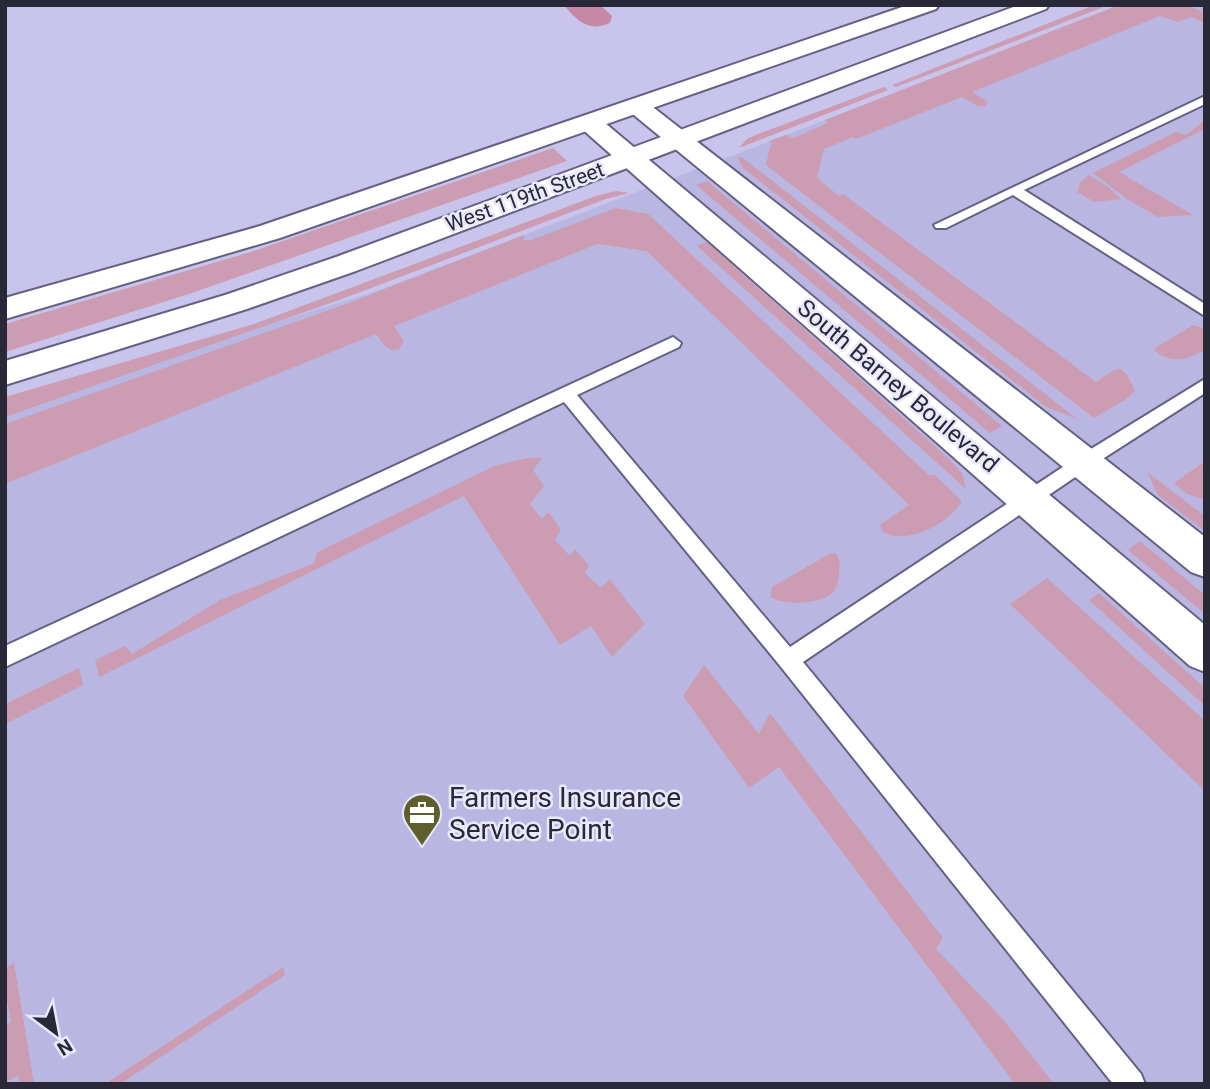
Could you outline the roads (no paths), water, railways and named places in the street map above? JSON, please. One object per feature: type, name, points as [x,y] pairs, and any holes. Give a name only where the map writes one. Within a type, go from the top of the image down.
[{"type":"main road","name":"West 119th Street","points":[[5,309],[270,232],[929,5]]},
{"type":"main road","name":"West 119th Street","points":[[5,373],[236,302],[346,264],[1039,5]]},
{"type":"main road","points":[[637,106],[1205,559]]},
{"type":"main road","name":"South Barney Boulevard","points":[[590,123],[1205,652]]},
{"type":"lane","points":[[941,225],[1205,99]]},
{"type":"lane","points":[[1014,190],[1205,311]]},
{"type":"lane","points":[[5,657],[673,343]]},
{"type":"lane","points":[[788,660],[1029,498],[1205,386]]},
{"type":"lane","points":[[566,393],[788,660],[1131,1084]]},
{"type":"place","name":"Farmers Insurance Service Point","points":[[422,847]]}]
